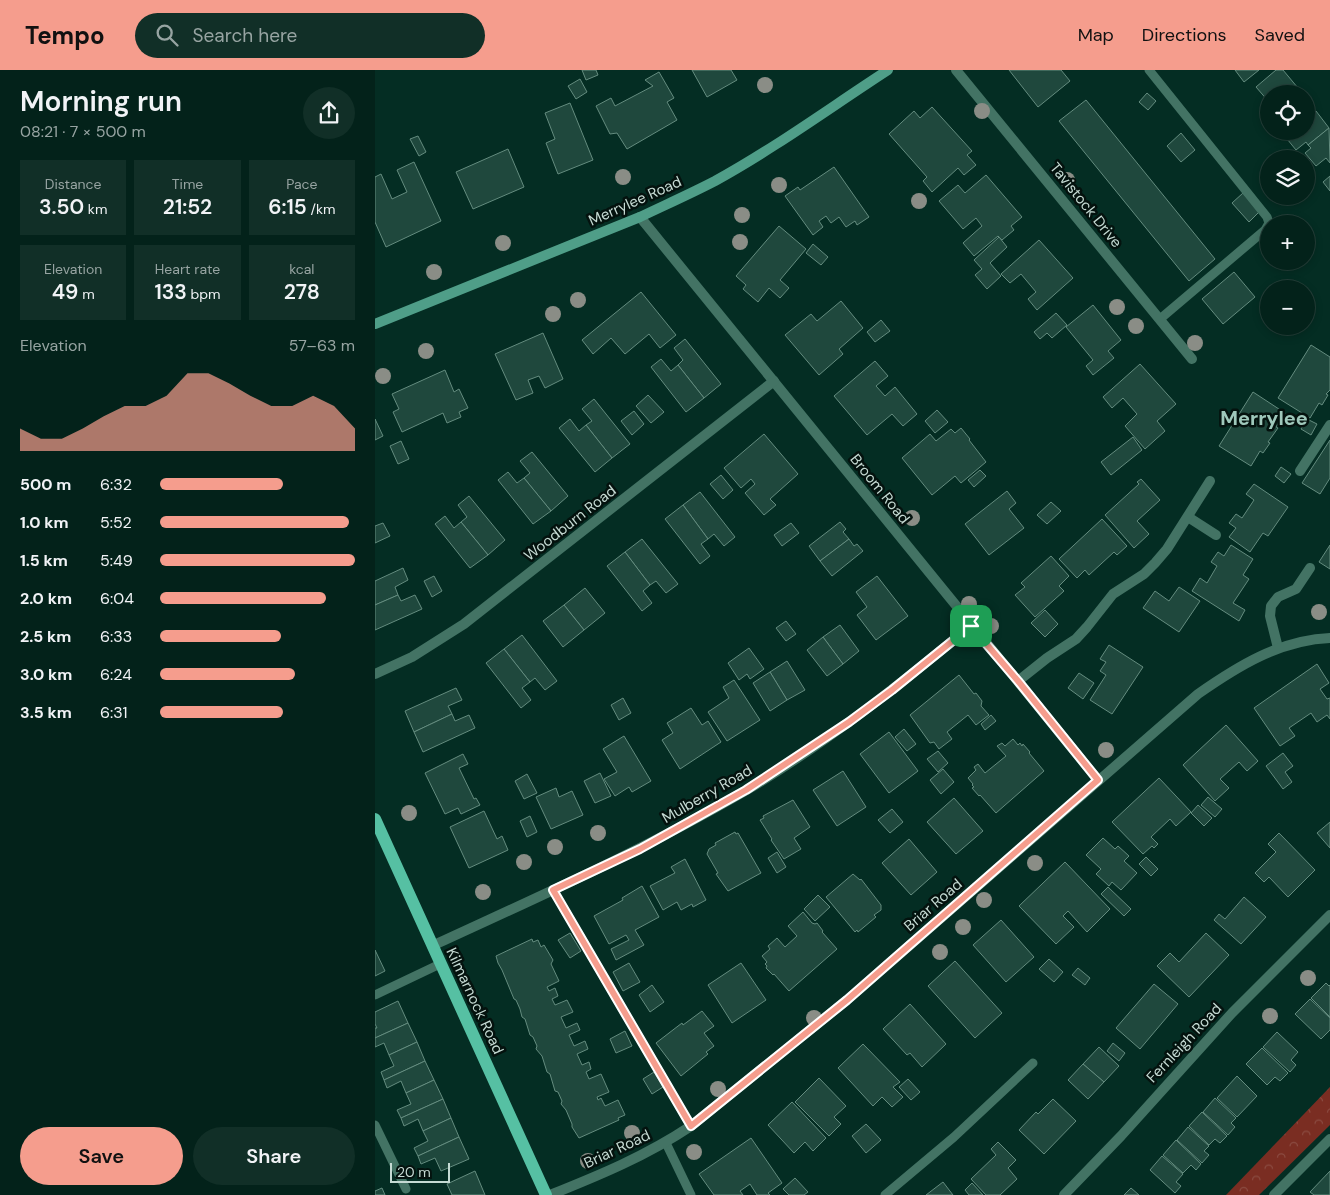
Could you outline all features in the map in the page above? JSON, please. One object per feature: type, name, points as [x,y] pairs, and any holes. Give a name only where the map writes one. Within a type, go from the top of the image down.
[{"type":"main road","name":"Merrylee Road","points":[[375,324],[639,217],[716,180],[760,154],[888,70]]},
{"type":"main road","name":"Kilmarnock Road","points":[[375,819],[546,1195]]},
{"type":"street","name":"Tavistock Drive","points":[[956,70],[1192,359]]},
{"type":"street","name":"Broom Road","points":[[639,217],[1098,780]]},
{"type":"street","name":"Woodburn Road","points":[[375,674],[413,656],[464,624],[774,381]]},
{"type":"street","points":[[1300,471],[1330,425]]},
{"type":"street","points":[[1018,681],[1047,658],[1076,639],[1113,594],[1144,574],[1167,549],[1210,480]]},
{"type":"street","points":[[1188,517],[1216,535]]},
{"type":"street","points":[[1278,648],[1270,616],[1271,606],[1278,597],[1296,589],[1310,568]]},
{"type":"street","name":"Mulberry Road","points":[[432,946],[640,849],[746,790],[870,706],[971,626]]},
{"type":"street","name":"Briar Road","points":[[550,1195],[628,1163],[666,1143],[691,1126],[847,1000],[1198,694],[1240,666],[1278,648],[1330,638]]},
{"type":"street","name":"Fernleigh Road","points":[[1064,1195],[1121,1136],[1232,1013],[1330,915]]},
{"type":"street","points":[[1274,1195],[1330,1139]]},
{"type":"lane","points":[[1149,70],[1267,217],[1269,223],[1265,230],[1160,320]]},
{"type":"lane","points":[[553,890],[691,1126]]},
{"type":"lane","points":[[375,994],[440,964]]},
{"type":"lane","points":[[885,1195],[955,1137],[1033,1064]]},
{"type":"lane","points":[[375,1125],[406,1189]]},
{"type":"lane","points":[[666,1143],[691,1195]]},
{"type":"green space","points":[[1330,1087],[1330,1125],[1259,1195],[1226,1195]]},
{"type":"building","points":[[582,70],[596,70],[598,75],[586,80]]},
{"type":"building","points":[[692,70],[731,70],[737,80],[707,97]]},
{"type":"building","points":[[1009,70],[1061,70],[1070,81],[1038,107]]},
{"type":"building","points":[[1235,70],[1259,70],[1244,82]]},
{"type":"building","points":[[1276,70],[1283,70],[1296,85],[1260,85],[1260,92],[1256,87]]},
{"type":"building","points":[[659,72],[674,98],[667,102],[677,120],[627,149],[617,133],[610,134],[596,106],[611,98],[615,106],[653,86],[645,80]]},
{"type":"building","points":[[580,79],[587,92],[576,99],[568,86]]},
{"type":"building","points":[[1147,93],[1156,101],[1148,110],[1139,102]]},
{"type":"building","points":[[1086,100],[1215,259],[1189,281],[1059,121]]},
{"type":"building","points":[[570,103],[593,160],[558,174],[546,143],[555,139],[545,113]]},
{"type":"building","points":[[932,107],[972,151],[967,155],[976,165],[964,175],[958,168],[932,192],[923,181],[927,177],[889,134],[914,111],[920,118]]},
{"type":"building","points":[[1315,112],[1329,128],[1315,139]]},
{"type":"building","points":[[1329,128],[1330,163],[1326,158],[1316,166],[1315,165],[1315,150],[1309,150],[1311,148],[1308,145]]},
{"type":"building","points":[[1181,133],[1195,150],[1181,162],[1167,146]]},
{"type":"building","points":[[418,136],[426,152],[419,156],[410,139]]},
{"type":"building","points":[[1288,140],[1314,140],[1308,145],[1306,142],[1296,150]]},
{"type":"building","points":[[508,149],[524,187],[473,209],[456,172]]},
{"type":"building","points":[[414,162],[441,221],[386,247],[375,222],[375,177],[381,174],[392,199],[407,192],[397,170]]},
{"type":"building","points":[[834,167],[869,217],[857,225],[855,221],[846,227],[839,217],[831,223],[826,216],[819,221],[823,227],[813,235],[785,196],[798,187],[800,190]]},
{"type":"building","points":[[986,175],[1022,217],[1011,226],[1014,230],[1002,240],[998,236],[974,256],[963,243],[982,226],[976,218],[963,229],[939,201],[958,185],[965,193]]},
{"type":"building","points":[[1330,176],[1330,191],[1323,182]]},
{"type":"building","points":[[1243,193],[1259,212],[1249,222],[1232,203]]},
{"type":"building","points":[[779,226],[806,249],[780,280],[789,288],[780,298],[769,288],[758,302],[743,289],[746,285],[736,276]]},
{"type":"building","points":[[999,237],[1007,247],[990,263],[1001,276],[987,289],[975,275],[982,269],[974,260]]},
{"type":"building","points":[[1039,240],[1073,278],[1037,310],[1028,299],[1036,292],[1021,274],[1010,283],[1001,274]]},
{"type":"building","points":[[813,244],[828,257],[821,265],[806,253]]},
{"type":"building","points":[[1234,272],[1255,297],[1223,324],[1202,299]]},
{"type":"building","points":[[641,292],[676,335],[660,348],[649,334],[625,354],[611,338],[593,354],[582,340]]},
{"type":"building","points":[[841,301],[863,328],[839,349],[843,354],[819,375],[785,335],[811,314],[817,321]]},
{"type":"building","points":[[1093,305],[1121,340],[1108,351],[1114,358],[1093,375],[1086,366],[1093,360],[1066,327]]},
{"type":"building","points":[[1056,313],[1067,325],[1052,338],[1047,333],[1040,339],[1034,332]]},
{"type":"building","points":[[881,320],[890,331],[875,342],[867,332]]},
{"type":"building","points":[[543,333],[563,379],[545,388],[539,376],[528,380],[533,393],[516,400],[495,354]]},
{"type":"building","points":[[685,339],[721,384],[704,398],[678,365],[683,360],[674,348]]},
{"type":"building","points":[[1311,345],[1330,357],[1330,390],[1326,394],[1328,395],[1322,405],[1319,403],[1310,418],[1278,398]]},
{"type":"building","points":[[661,359],[671,371],[678,365],[704,398],[686,412],[651,367]]},
{"type":"building","points":[[875,361],[888,376],[876,386],[885,396],[895,387],[917,414],[903,426],[892,414],[867,435],[834,396]]},
{"type":"building","points":[[1140,364],[1176,404],[1157,421],[1165,431],[1145,449],[1125,426],[1137,414],[1123,398],[1112,408],[1103,397]]},
{"type":"building","points":[[445,370],[454,392],[459,389],[468,408],[459,412],[461,417],[447,423],[443,413],[402,432],[393,412],[399,409],[392,394]]},
{"type":"building","points":[[1253,392],[1285,413],[1276,427],[1278,428],[1268,442],[1270,443],[1263,453],[1260,451],[1251,466],[1219,446]]},
{"type":"building","points":[[648,395],[664,412],[651,423],[636,406]]},
{"type":"building","points":[[594,399],[630,444],[612,458],[586,425],[592,421],[582,409]]},
{"type":"building","points":[[937,410],[948,422],[935,433],[925,421]]},
{"type":"building","points":[[634,411],[644,424],[632,435],[621,421]]},
{"type":"building","points":[[375,419],[383,436],[375,440]]},
{"type":"building","points":[[570,419],[579,431],[586,425],[612,458],[595,472],[559,428]]},
{"type":"building","points":[[1307,419],[1317,424],[1311,435],[1301,429]]},
{"type":"building","points":[[961,428],[986,462],[961,483],[955,476],[932,495],[902,458],[930,434],[936,441],[951,429],[955,433]]},
{"type":"building","points":[[764,434],[798,474],[770,499],[776,505],[764,515],[745,493],[755,484],[751,479],[741,488],[724,468]]},
{"type":"building","points":[[1133,437],[1142,450],[1111,475],[1101,462]]},
{"type":"building","points":[[1330,440],[1330,478],[1320,494],[1302,483]]},
{"type":"building","points":[[401,441],[409,459],[398,464],[390,446]]},
{"type":"building","points":[[532,452],[568,496],[551,511],[524,478],[530,473],[520,461]]},
{"type":"building","points":[[1281,467],[1291,474],[1284,483],[1275,476]]},
{"type":"building","points":[[980,470],[986,476],[974,487],[968,480]]},
{"type":"building","points":[[508,472],[517,483],[524,478],[551,511],[533,524],[498,480]]},
{"type":"building","points":[[721,475],[733,490],[723,499],[710,484]]},
{"type":"building","points":[[1141,479],[1160,500],[1137,521],[1149,534],[1134,548],[1105,515],[1139,484],[1137,482]]},
{"type":"building","points":[[1254,484],[1288,507],[1268,536],[1263,533],[1250,552],[1229,537],[1236,528],[1229,523],[1236,514],[1242,518],[1254,500],[1246,494]]},
{"type":"building","points":[[1007,491],[1016,503],[1009,509],[1024,528],[989,555],[965,524]]},
{"type":"building","points":[[700,492],[735,537],[724,546],[714,534],[708,539],[683,505]]},
{"type":"building","points":[[469,496],[505,540],[488,555],[461,522],[467,517],[458,505]]},
{"type":"building","points":[[1051,502],[1061,511],[1047,524],[1037,515]]},
{"type":"building","points":[[683,505],[708,539],[701,544],[710,556],[700,564],[665,519]]},
{"type":"building","points":[[445,516],[454,528],[461,522],[488,555],[470,568],[435,524]]},
{"type":"building","points":[[1102,519],[1127,546],[1117,555],[1114,552],[1089,575],[1085,570],[1077,578],[1059,559]]},
{"type":"building","points":[[840,522],[846,529],[843,532],[849,539],[820,561],[809,546]]},
{"type":"building","points":[[383,523],[390,536],[375,543],[375,526]]},
{"type":"building","points":[[791,523],[799,533],[782,546],[774,535]]},
{"type":"building","points":[[642,539],[678,584],[666,593],[656,581],[650,585],[625,552]]},
{"type":"building","points":[[849,539],[854,546],[857,544],[863,551],[832,576],[820,561]]},
{"type":"building","points":[[1231,545],[1253,559],[1243,575],[1249,579],[1233,603],[1245,610],[1239,621],[1192,591],[1200,578],[1207,583],[1217,566],[1211,562],[1218,552],[1224,556]]},
{"type":"building","points":[[1330,545],[1330,569],[1319,562]]},
{"type":"building","points":[[625,552],[650,585],[643,591],[652,603],[642,611],[607,566]]},
{"type":"building","points":[[1051,556],[1069,576],[1059,586],[1064,591],[1035,617],[1015,595],[1025,587],[1021,583]]},
{"type":"building","points":[[403,568],[408,580],[395,587],[398,595],[375,605],[375,581]]},
{"type":"building","points":[[434,576],[442,591],[432,597],[424,581]]},
{"type":"building","points":[[877,576],[908,616],[876,640],[857,615],[867,607],[856,592]]},
{"type":"building","points":[[1179,587],[1200,601],[1179,632],[1143,608],[1155,591],[1169,601]]},
{"type":"building","points":[[585,588],[605,613],[584,630],[564,605]]},
{"type":"building","points":[[398,595],[401,601],[415,595],[422,609],[375,630],[375,605]]},
{"type":"building","points":[[564,605],[584,630],[563,647],[543,621]]},
{"type":"building","points":[[1045,610],[1058,624],[1045,637],[1031,623]]},
{"type":"building","points":[[786,621],[796,634],[786,641],[776,628]]},
{"type":"building","points":[[840,625],[859,651],[843,664],[823,637]]},
{"type":"building","points":[[522,635],[557,681],[545,690],[535,678],[530,682],[504,649]]},
{"type":"building","points":[[823,637],[843,664],[827,676],[807,650]]},
{"type":"building","points":[[1109,645],[1143,667],[1112,714],[1090,700],[1106,675],[1100,671],[1106,662],[1100,659]]},
{"type":"building","points":[[749,648],[764,669],[750,679],[747,674],[739,680],[728,663]]},
{"type":"building","points":[[504,649],[530,682],[522,688],[531,700],[521,708],[486,663]]},
{"type":"building","points":[[787,661],[805,690],[787,700],[770,672]]},
{"type":"building","points":[[1317,664],[1329,683],[1320,689],[1327,699],[1330,698],[1330,719],[1327,715],[1317,722],[1311,713],[1289,728],[1295,736],[1280,746],[1254,708]]},
{"type":"building","points":[[770,672],[787,700],[770,711],[753,683]]},
{"type":"building","points":[[1079,673],[1094,683],[1083,699],[1068,688]]},
{"type":"building","points":[[959,675],[982,701],[981,706],[989,715],[976,725],[968,715],[947,732],[952,739],[939,749],[934,742],[930,743],[910,715]]},
{"type":"building","points":[[734,680],[760,720],[727,741],[708,712],[729,698],[723,687]]},
{"type":"building","points":[[456,688],[462,700],[448,706],[452,714],[414,732],[405,711]]},
{"type":"building","points":[[623,698],[631,713],[619,720],[611,705]]},
{"type":"building","points":[[691,708],[702,725],[708,721],[721,742],[680,769],[662,740],[673,733],[667,723]]},
{"type":"building","points":[[452,714],[455,721],[469,715],[475,728],[423,752],[414,732]]},
{"type":"building","points":[[991,715],[996,721],[985,730],[981,724]]},
{"type":"building","points":[[1226,725],[1258,761],[1247,771],[1239,762],[1220,779],[1229,788],[1215,801],[1183,765]]},
{"type":"building","points":[[904,729],[916,744],[907,751],[895,737]]},
{"type":"building","points":[[889,732],[918,771],[889,793],[860,754]]},
{"type":"building","points":[[624,736],[651,781],[632,792],[629,787],[615,796],[604,779],[617,772],[603,749]]},
{"type":"building","points":[[1013,739],[1018,745],[1020,743],[1022,746],[1023,744],[1044,771],[996,813],[972,788],[974,787],[973,784],[968,778],[976,770],[974,767],[978,764],[985,773],[1006,756],[997,746],[1002,743],[1005,746]]},
{"type":"building","points":[[938,751],[948,763],[938,772],[927,759]]},
{"type":"building","points":[[1283,753],[1293,766],[1285,772],[1292,782],[1283,789],[1266,766]]},
{"type":"building","points":[[463,754],[468,764],[459,768],[474,799],[476,798],[480,805],[461,814],[458,808],[445,814],[425,773]]},
{"type":"building","points":[[943,769],[954,782],[941,794],[930,780]]},
{"type":"building","points":[[843,771],[866,807],[837,826],[813,790]]},
{"type":"building","points":[[600,773],[611,796],[595,803],[584,781]]},
{"type":"building","points":[[527,774],[537,793],[524,799],[515,781]]},
{"type":"building","points":[[1159,778],[1191,812],[1176,826],[1170,819],[1151,837],[1158,844],[1154,848],[1152,846],[1143,854],[1112,822]]},
{"type":"building","points":[[556,788],[559,797],[572,791],[583,815],[551,829],[536,797]]},
{"type":"building","points":[[1208,797],[1222,809],[1215,817],[1201,805]]},
{"type":"building","points":[[954,798],[983,831],[956,854],[927,822]]},
{"type":"building","points":[[793,800],[810,827],[794,838],[801,849],[784,859],[760,820],[764,818],[763,816]]},
{"type":"building","points":[[1198,805],[1212,818],[1204,826],[1191,813]]},
{"type":"building","points":[[892,809],[903,822],[890,833],[878,820]]},
{"type":"building","points":[[484,811],[497,839],[502,836],[508,850],[469,868],[450,827]]},
{"type":"building","points":[[530,816],[537,832],[527,837],[520,821]]},
{"type":"building","points":[[1330,822],[1330,848],[1317,833]]},
{"type":"building","points":[[735,832],[736,834],[738,833],[761,873],[728,891],[716,874],[718,873],[707,854],[709,849],[716,845],[715,843]]},
{"type":"building","points":[[1279,833],[1315,870],[1288,897],[1269,877],[1264,882],[1255,873],[1276,852],[1268,844]]},
{"type":"building","points":[[1103,838],[1115,849],[1118,846],[1129,856],[1124,861],[1137,873],[1121,890],[1112,882],[1109,886],[1096,874],[1101,869],[1086,855]]},
{"type":"building","points":[[909,839],[937,872],[911,895],[882,863]]},
{"type":"building","points":[[777,852],[786,867],[777,873],[768,858]]},
{"type":"building","points":[[1146,857],[1158,869],[1151,876],[1139,864]]},
{"type":"building","points":[[685,859],[706,900],[693,907],[692,904],[681,910],[677,902],[663,910],[650,886],[675,873],[671,867]]},
{"type":"building","points":[[1065,862],[1110,909],[1087,932],[1068,911],[1063,916],[1074,927],[1056,944],[1019,906]]},
{"type":"building","points":[[853,874],[861,879],[881,905],[881,910],[874,915],[876,917],[858,932],[857,930],[855,932],[826,897]]},
{"type":"building","points":[[642,886],[659,917],[635,930],[644,945],[616,960],[611,949],[629,940],[626,935],[609,944],[594,916],[623,900],[622,898]]},
{"type":"building","points":[[1108,887],[1131,909],[1124,916],[1101,894]]},
{"type":"building","points":[[818,895],[830,907],[815,921],[804,909]]},
{"type":"building","points":[[1244,897],[1266,917],[1241,944],[1214,920],[1219,914],[1225,919]]},
{"type":"building","points":[[803,912],[812,923],[817,923],[822,932],[837,949],[789,991],[766,968],[765,964],[767,962],[762,956],[770,949],[768,946],[777,938],[785,947],[797,936],[788,926]]},
{"type":"building","points":[[1001,920],[1034,957],[1006,982],[973,945]]},
{"type":"building","points":[[570,933],[581,951],[570,958],[558,940]]},
{"type":"building","points":[[1206,933],[1229,955],[1189,997],[1157,966],[1170,953],[1179,962]]},
{"type":"building","points":[[532,939],[533,942],[538,940],[541,947],[544,945],[553,960],[551,964],[559,981],[547,987],[549,991],[555,988],[558,996],[552,999],[555,1005],[567,1000],[573,1012],[561,1017],[566,1028],[577,1023],[580,1030],[569,1035],[574,1046],[585,1041],[588,1049],[577,1054],[582,1065],[589,1062],[591,1069],[586,1072],[589,1079],[601,1074],[609,1092],[597,1097],[598,1100],[601,1098],[605,1106],[618,1100],[625,1115],[618,1118],[619,1120],[579,1138],[572,1127],[566,1110],[561,1104],[562,1101],[558,1092],[555,1091],[550,1074],[547,1072],[542,1056],[536,1049],[537,1046],[530,1035],[525,1019],[522,1017],[496,956]]},
{"type":"building","points":[[375,950],[385,971],[375,976]]},
{"type":"building","points":[[1049,959],[1063,972],[1054,982],[1039,969]]},
{"type":"building","points":[[955,961],[1002,1013],[975,1038],[928,986]]},
{"type":"building","points":[[629,963],[640,982],[623,991],[613,972]]},
{"type":"building","points":[[741,963],[766,1000],[732,1023],[708,985]]},
{"type":"building","points":[[1078,968],[1090,978],[1085,985],[1072,975]]},
{"type":"building","points":[[1326,983],[1330,985],[1330,1017],[1311,998]]},
{"type":"building","points":[[1154,984],[1178,1004],[1140,1049],[1116,1028]]},
{"type":"building","points":[[652,985],[664,1002],[650,1012],[639,995]]},
{"type":"building","points":[[1310,999],[1330,1018],[1330,1030],[1321,1039],[1295,1014]]},
{"type":"building","points":[[398,1001],[408,1023],[375,1038],[375,1028],[377,1028],[375,1012]]},
{"type":"building","points":[[910,1004],[946,1044],[922,1067],[910,1053],[907,1055],[883,1029]]},
{"type":"building","points":[[702,1011],[714,1026],[704,1033],[714,1046],[706,1052],[708,1054],[681,1076],[656,1043],[682,1023],[683,1025]]},
{"type":"building","points":[[408,1023],[417,1042],[389,1055],[384,1043],[375,1047],[375,1038]]},
{"type":"building","points":[[625,1031],[632,1046],[616,1053],[610,1039]]},
{"type":"building","points":[[1277,1032],[1298,1052],[1291,1060],[1296,1065],[1290,1072],[1263,1047]]},
{"type":"building","points":[[417,1042],[425,1061],[384,1080],[381,1072],[394,1066],[389,1055]]},
{"type":"building","points":[[1113,1043],[1125,1053],[1119,1061],[1107,1051]]},
{"type":"building","points":[[863,1044],[900,1082],[893,1087],[903,1097],[892,1107],[882,1097],[873,1106],[838,1068]]},
{"type":"building","points":[[1099,1047],[1119,1066],[1104,1082],[1083,1064]]},
{"type":"building","points":[[1262,1048],[1288,1073],[1280,1081],[1275,1077],[1267,1085],[1246,1064]]},
{"type":"building","points":[[425,1061],[434,1080],[406,1093],[401,1081],[387,1088],[384,1080]]},
{"type":"building","points":[[1083,1064],[1104,1082],[1088,1099],[1068,1080]]},
{"type":"building","points":[[654,1072],[663,1087],[652,1094],[643,1079]]},
{"type":"building","points":[[1237,1076],[1257,1096],[1237,1117],[1217,1098]]},
{"type":"building","points":[[819,1078],[846,1106],[834,1117],[841,1124],[829,1136],[795,1102]]},
{"type":"building","points":[[908,1079],[920,1092],[911,1100],[899,1087]]},
{"type":"building","points":[[434,1080],[443,1099],[401,1118],[397,1110],[411,1104],[406,1093]]},
{"type":"building","points":[[1215,1098],[1236,1118],[1231,1123],[1235,1127],[1228,1135],[1203,1112]]},
{"type":"building","points":[[443,1099],[451,1118],[423,1131],[418,1119],[404,1126],[401,1118]]},
{"type":"building","points":[[1053,1099],[1076,1121],[1044,1154],[1019,1130],[1036,1112],[1038,1114]]},
{"type":"building","points":[[792,1102],[826,1138],[813,1151],[805,1142],[794,1153],[768,1125]]},
{"type":"building","points":[[1202,1112],[1227,1136],[1220,1143],[1215,1139],[1209,1145],[1189,1126]]},
{"type":"building","points":[[451,1118],[459,1137],[418,1156],[414,1148],[428,1141],[423,1131]]},
{"type":"building","points":[[866,1124],[881,1140],[866,1153],[852,1136]]},
{"type":"building","points":[[1188,1127],[1209,1146],[1204,1151],[1209,1155],[1202,1163],[1177,1140]]},
{"type":"building","points":[[459,1137],[469,1159],[441,1171],[435,1158],[421,1164],[418,1156]]},
{"type":"building","points":[[751,1138],[782,1183],[768,1193],[770,1195],[757,1195],[750,1184],[740,1191],[743,1195],[714,1195],[699,1174]]},
{"type":"building","points":[[1176,1140],[1201,1164],[1196,1170],[1191,1165],[1183,1173],[1163,1155]]},
{"type":"building","points":[[998,1142],[1016,1160],[1008,1168],[1017,1179],[1000,1195],[986,1195],[971,1179],[996,1155],[991,1149]]},
{"type":"building","points":[[1162,1156],[1183,1174],[1176,1182],[1181,1186],[1175,1193],[1150,1170]]},
{"type":"building","points":[[475,1171],[485,1195],[452,1195],[447,1184]]},
{"type":"building","points":[[1330,1171],[1330,1195],[1314,1195],[1310,1192]]},
{"type":"building","points":[[795,1178],[808,1192],[804,1195],[789,1195],[783,1189]]},
{"type":"building","points":[[943,1182],[953,1195],[926,1195]]},
{"type":"building","points":[[972,1183],[983,1195],[969,1195],[965,1190]]},
{"type":"building","points":[[382,1188],[385,1195],[375,1195],[375,1191]]},
{"type":"building","points":[[1131,1188],[1139,1195],[1124,1195]]},
{"type":"district","name":"Merrylee","points":[[1264,418]]},
{"type":"route","points":[[971,626],[1098,780],[847,1000],[691,1126],[553,890],[640,849],[690,822],[803,754],[892,690],[971,626]]}]
